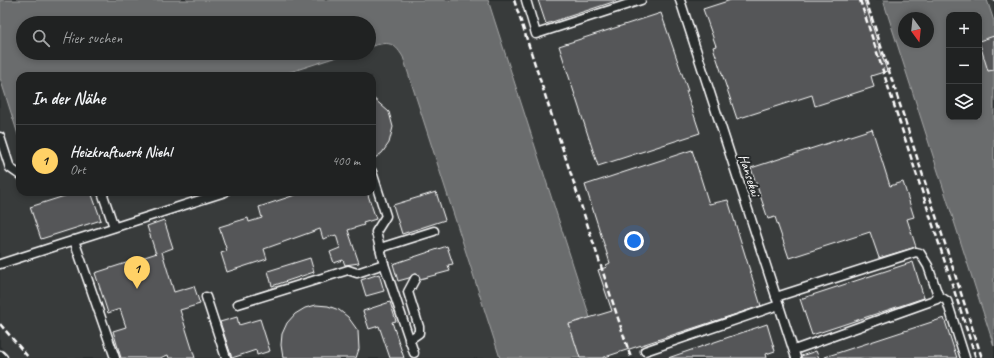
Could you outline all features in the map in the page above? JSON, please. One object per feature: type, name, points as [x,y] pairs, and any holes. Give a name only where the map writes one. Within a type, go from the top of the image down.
[{"type":"street","points":[[526,0],[536,34],[641,0]]},
{"type":"street","name":"Hansekai","points":[[680,0],[795,354]]},
{"type":"street","points":[[0,137],[10,168],[16,172]]},
{"type":"street","points":[[376,185],[386,216],[376,232],[384,264],[414,353]]},
{"type":"street","points":[[103,196],[114,227]]},
{"type":"street","points":[[0,264],[212,196]]},
{"type":"street","points":[[380,248],[434,231]]},
{"type":"street","points":[[74,240],[114,358]]},
{"type":"street","points":[[645,351],[778,301],[916,252],[920,253],[928,266],[938,295],[947,301],[965,358]]},
{"type":"street","points":[[238,304],[348,270],[357,273],[384,264]]},
{"type":"street","points":[[409,340],[418,332],[419,327],[408,292],[415,279]]},
{"type":"street","points":[[795,354],[937,299],[938,295]]},
{"type":"street","points":[[206,297],[226,358]]},
{"type":"street","points":[[0,355],[3,358]]},
{"type":"shaded area","points":[[0,0],[488,0],[603,358],[500,358],[403,57],[392,45],[385,43],[376,45],[376,16],[16,16],[16,60],[327,60],[290,72],[16,72],[16,128],[0,78]]},
{"type":"shaded area","points":[[488,0],[883,0],[994,346],[994,358],[603,358]]},
{"type":"shaded area","points":[[883,0],[987,0],[994,21],[994,346],[898,48],[934,48],[934,12],[898,12],[898,47]]},
{"type":"shaded area","points":[[987,0],[994,0],[994,21]]},
{"type":"shaded area","points":[[383,42],[391,44],[398,49],[403,57],[500,358],[9,358],[0,346],[0,78],[16,128],[16,196],[376,196],[376,72],[290,72],[327,60],[376,60],[376,44]]},
{"type":"building","points":[[538,0],[616,0],[616,1],[546,24]]},
{"type":"building","points":[[731,0],[864,0],[887,71],[871,76],[874,87],[815,106],[812,95],[737,119],[713,47],[716,46],[703,9]]},
{"type":"building","points":[[661,13],[688,91],[686,91],[700,133],[598,166],[559,46]]},
{"type":"building","points":[[994,36],[994,70],[988,71],[982,51],[982,40]]},
{"type":"building","points":[[376,101],[389,112],[393,127],[389,143],[382,153],[376,157]]},
{"type":"building","points":[[872,129],[890,186],[903,182],[914,217],[907,219],[916,247],[879,258],[870,232],[789,258],[775,217],[768,219],[751,168]]},
{"type":"building","points":[[692,150],[709,204],[728,200],[761,306],[602,358],[580,358],[569,324],[612,311],[598,270],[607,267],[606,265],[610,263],[585,185]]},
{"type":"building","points":[[436,192],[445,220],[402,234],[393,205]]},
{"type":"building","points":[[64,196],[92,196],[101,220],[41,239],[30,207]]},
{"type":"building","points":[[292,196],[368,196],[376,219],[348,230],[359,263],[345,265],[343,260],[334,263],[330,252],[340,248],[336,235],[323,239],[320,229],[264,249],[267,259],[227,272],[221,253],[227,251],[219,227],[248,218],[249,222],[262,218],[259,207]]},
{"type":"building","points":[[164,220],[173,248],[162,252],[174,292],[194,286],[200,304],[180,310],[195,358],[169,358],[168,355],[160,358],[121,358],[113,331],[126,327],[120,309],[108,313],[95,273],[156,253],[147,226]]},
{"type":"building","points":[[447,246],[453,264],[448,265],[450,271],[420,279],[418,274],[414,274],[409,278],[398,281],[393,264]]},
{"type":"building","points":[[310,258],[314,272],[272,286],[268,271]]},
{"type":"building","points":[[913,262],[924,298],[812,335],[800,299]]},
{"type":"building","points":[[379,274],[384,291],[366,296],[361,280]]},
{"type":"building","points":[[390,302],[396,321],[392,322],[404,358],[390,358],[379,326],[369,329],[363,311]]},
{"type":"building","points":[[316,305],[328,306],[339,310],[348,317],[358,331],[359,349],[356,358],[283,358],[281,345],[282,334],[287,323],[295,314],[305,308]]},
{"type":"building","points":[[237,317],[239,325],[260,319],[270,351],[257,355],[256,350],[232,358],[220,322]]},
{"type":"building","points":[[944,318],[957,358],[825,358],[825,357]]},
{"type":"building","points":[[767,324],[775,351],[766,354],[767,358],[668,358]]},
{"type":"building","points":[[816,351],[819,358],[801,358],[801,356]]},
{"type":"railway","points":[[514,0],[631,358]]},
{"type":"railway","points":[[860,0],[976,358]]},
{"type":"railway","points":[[866,0],[982,358]]},
{"type":"railway","points":[[0,324],[29,358]]},
{"type":"place","name":"Heizkraftwerk Niehl","points":[[137,289]]}]
